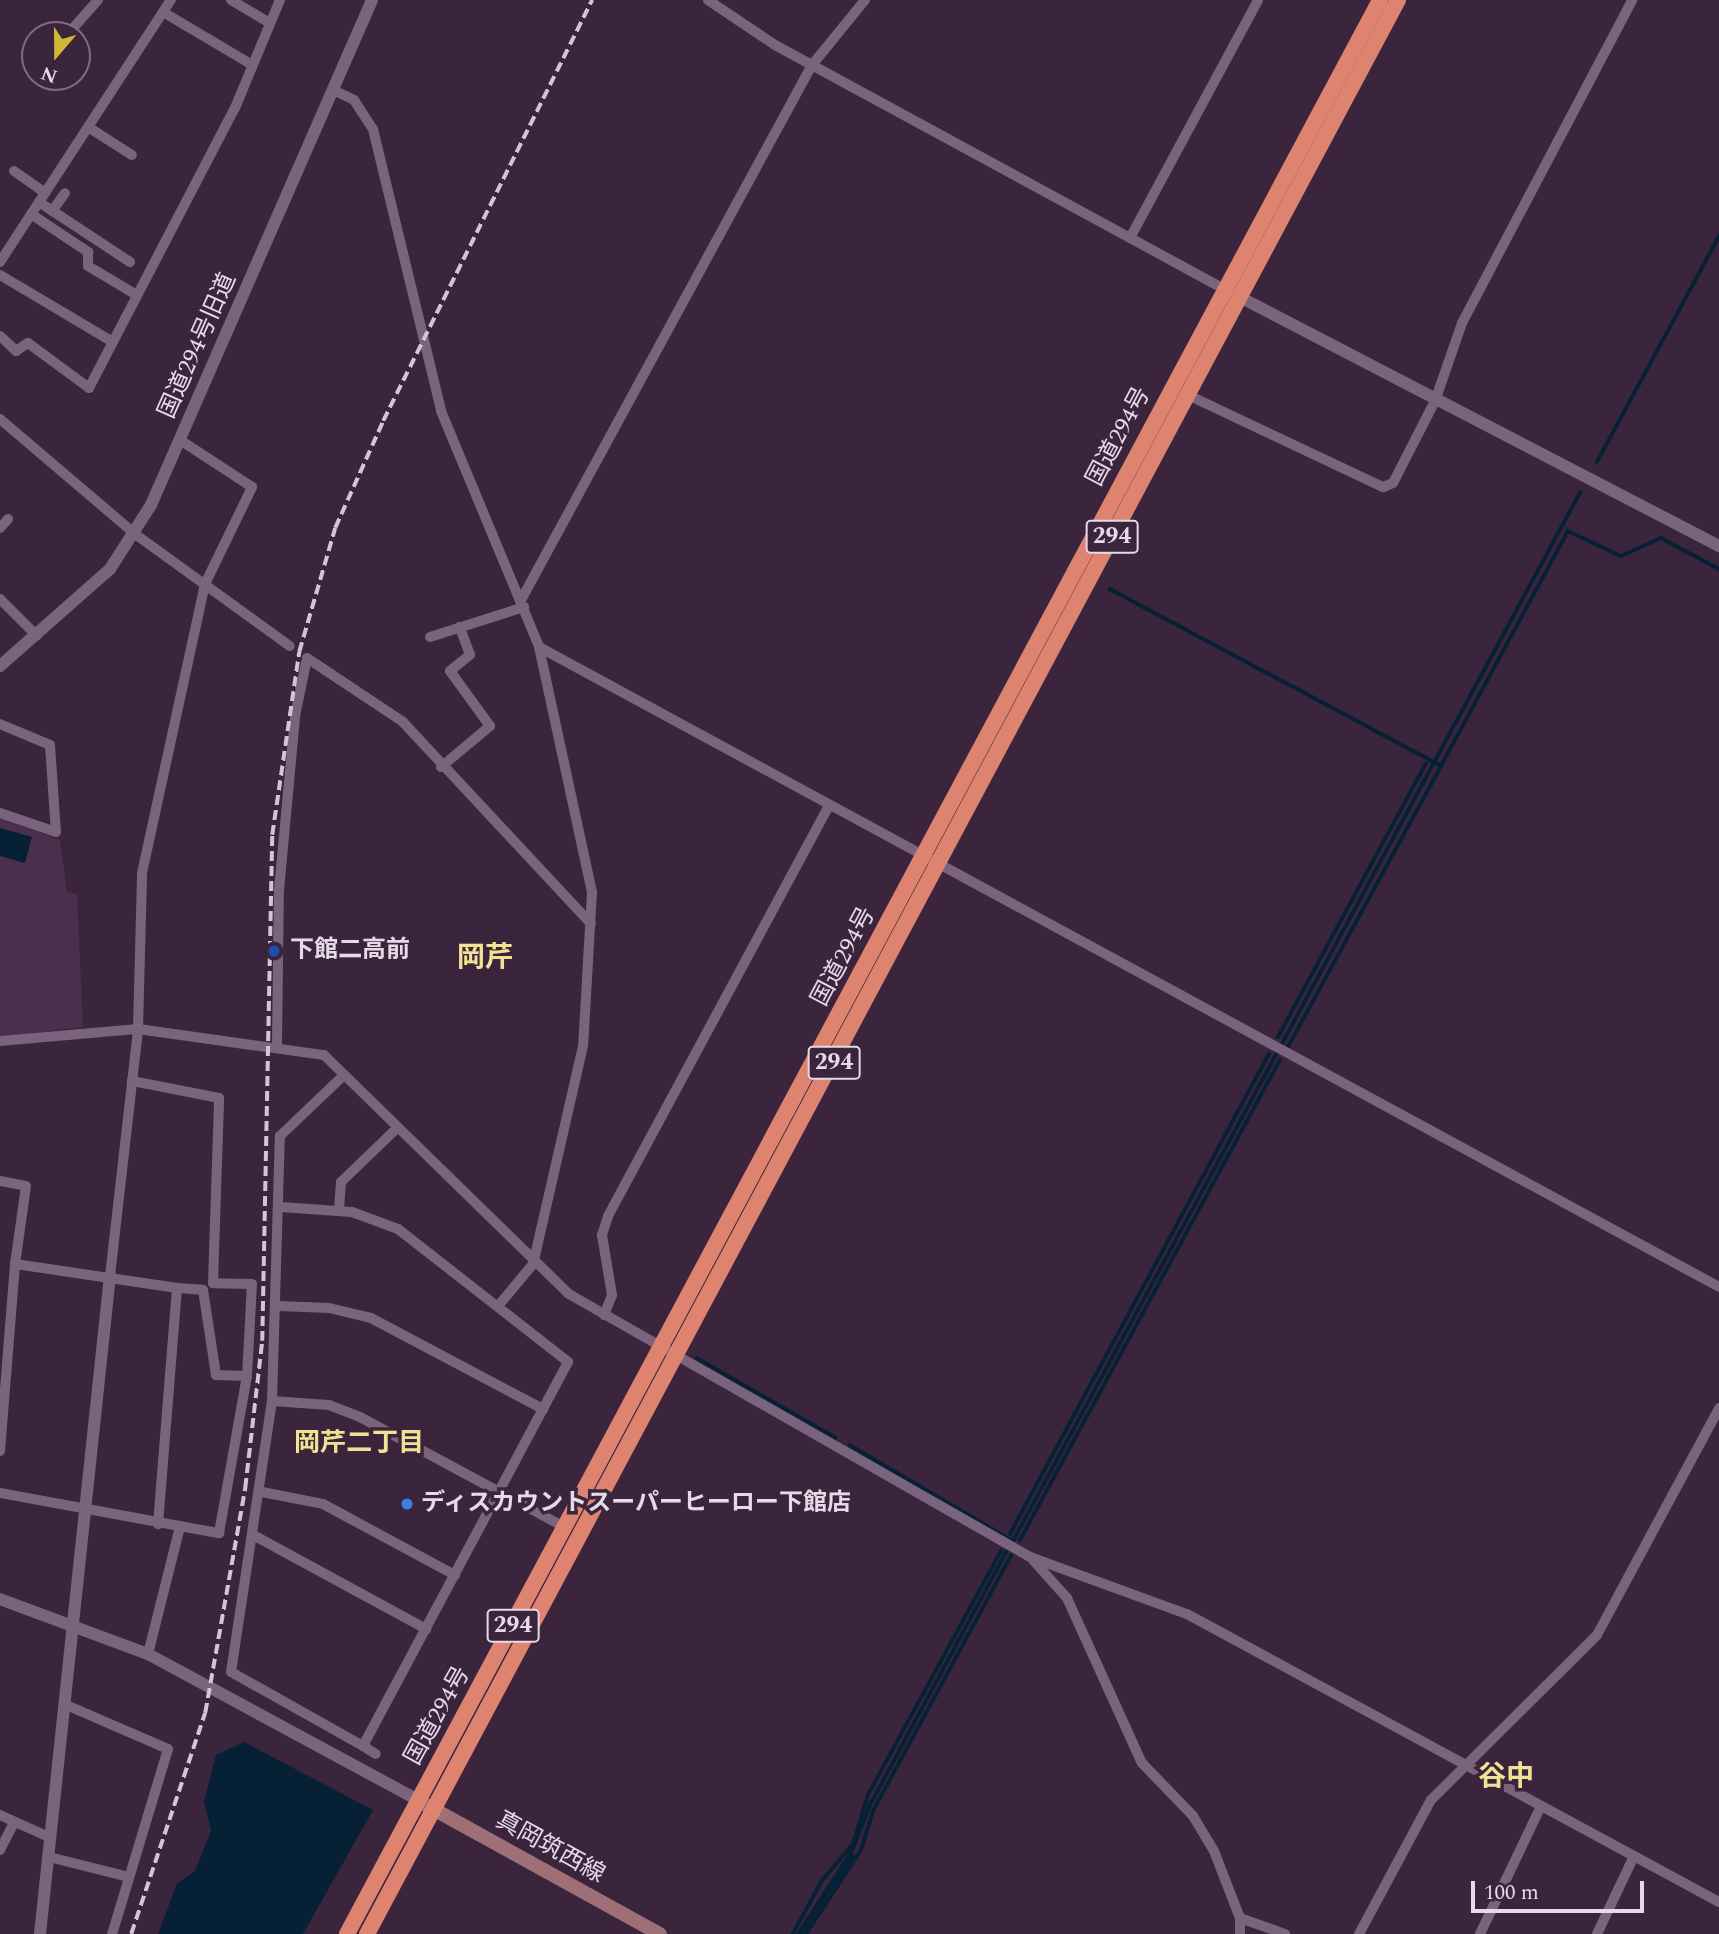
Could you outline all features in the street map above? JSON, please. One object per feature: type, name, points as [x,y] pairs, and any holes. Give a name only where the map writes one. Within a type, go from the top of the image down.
[{"type":"highway","name":"国道294号","points":[[347,1934],[1380,0]]},
{"type":"highway","name":"国道294号","points":[[366,1934],[678,1354],[1398,0]]},
{"type":"main road","name":"真岡筑西線","points":[[418,1801],[660,1934]]},
{"type":"street","points":[[79,21],[98,0]]},
{"type":"street","points":[[0,262],[171,0]]},
{"type":"street","points":[[231,0],[268,22]]},
{"type":"street","points":[[0,336],[16,351],[29,343],[89,388],[135,294],[235,108],[280,0]]},
{"type":"street","name":"国道294号旧道","points":[[0,666],[110,569],[135,534],[180,440],[372,0]]},
{"type":"street","points":[[708,0],[812,65],[1240,298],[1719,547]]},
{"type":"street","points":[[430,637],[523,604],[812,65],[865,0]]},
{"type":"street","points":[[1130,238],[1258,0]]},
{"type":"street","points":[[1188,395],[1383,486],[1393,483],[1434,401],[1462,323],[1632,0]]},
{"type":"street","points":[[163,12],[249,62]]},
{"type":"street","points":[[333,90],[354,100],[373,129],[440,411],[539,647],[586,850],[591,924],[589,1009],[533,1264],[499,1305]]},
{"type":"street","points":[[88,127],[132,155]]},
{"type":"street","points":[[14,171],[45,192]]},
{"type":"street","points":[[52,211],[65,193]]},
{"type":"street","points":[[39,202],[130,262]]},
{"type":"street","points":[[31,214],[88,252],[88,266],[135,294]]},
{"type":"street","points":[[0,275],[113,342]]},
{"type":"street","points":[[0,419],[135,534],[290,646]]},
{"type":"street","points":[[40,1934],[138,1029],[142,873],[205,584],[252,487],[180,440]]},
{"type":"street","points":[[0,528],[8,519]]},
{"type":"street","points":[[0,599],[37,636]]},
{"type":"street","points":[[441,767],[490,726],[450,671],[470,655],[460,627]]},
{"type":"street","points":[[539,647],[828,807],[939,864],[1719,1287]]},
{"type":"street","points":[[277,1044],[279,890],[295,716],[307,658],[402,721],[441,767],[591,924]]},
{"type":"street","points":[[0,724],[50,745],[56,832],[0,813]]},
{"type":"street","points":[[604,1315],[612,1295],[602,1234],[608,1216],[828,807]]},
{"type":"street","points":[[0,1041],[138,1029],[277,1044],[324,1055],[342,1077],[533,1264],[604,1315],[678,1354],[1030,1557],[1186,1614],[1719,1902]]},
{"type":"street","points":[[342,1077],[280,1136],[279,1306],[272,1401],[262,1492],[230,1672],[376,1754]]},
{"type":"street","points":[[132,1081],[219,1098],[213,1283]]},
{"type":"street","points":[[339,1210],[341,1182],[395,1130]]},
{"type":"street","points":[[0,1181],[26,1186],[15,1264],[0,1451]]},
{"type":"street","points":[[281,1206],[339,1210],[417,1239],[568,1362],[363,1746]]},
{"type":"street","points":[[0,1493],[158,1524],[219,1533],[247,1376],[252,1284],[213,1283],[203,1290],[177,1288],[15,1264]]},
{"type":"street","points":[[158,1524],[177,1288]]},
{"type":"street","points":[[203,1290],[216,1375],[247,1376]]},
{"type":"street","points":[[279,1306],[371,1318],[543,1409]]},
{"type":"street","points":[[272,1401],[345,1411],[566,1528]]},
{"type":"street","points":[[1359,1934],[1417,1818],[1466,1765],[1597,1635],[1719,1408]]},
{"type":"street","points":[[262,1492],[324,1504],[455,1575]]},
{"type":"street","points":[[149,1654],[180,1527]]},
{"type":"street","points":[[254,1536],[426,1629]]},
{"type":"street","points":[[1030,1557],[1067,1598],[1143,1763],[1193,1816],[1214,1851],[1240,1918],[1240,1934]]},
{"type":"street","points":[[0,1599],[72,1623],[149,1654],[418,1801]]},
{"type":"street","points":[[64,1704],[168,1749],[112,1934]]},
{"type":"street","points":[[1480,1934],[1541,1806]]},
{"type":"street","points":[[0,1815],[51,1838]]},
{"type":"street","points":[[0,1850],[14,1822]]},
{"type":"street","points":[[1597,1934],[1633,1856]]},
{"type":"street","points":[[49,1857],[130,1877]]},
{"type":"street","points":[[1240,1918],[1285,1934]]},
{"type":"shaded area","points":[[0,818],[60,840],[67,892],[77,894],[83,1027],[0,1037]]},
{"type":"water","points":[[0,828],[32,837],[25,863],[0,856]]},
{"type":"water","points":[[244,1742],[373,1810],[303,1934],[158,1934],[177,1884],[195,1871],[211,1831],[204,1801],[216,1755]]},
{"type":"water","points":[[849,1852],[855,1856],[803,1934],[796,1934]]},
{"type":"waterway","points":[[1597,462],[1719,236]]},
{"type":"waterway","points":[[850,1445],[1013,1541],[1580,493]]},
{"type":"waterway","points":[[1110,589],[1441,766],[1568,531],[1621,556],[1661,538],[1719,569]]},
{"type":"waterway","points":[[1278,1037],[1426,763]]},
{"type":"waterway","points":[[1288,1047],[1441,766]]},
{"type":"waterway","points":[[1010,1534],[1269,1054]]},
{"type":"waterway","points":[[1020,1540],[1280,1060]]},
{"type":"waterway","points":[[697,1358],[836,1438]]},
{"type":"waterway","points":[[793,1934],[821,1882],[853,1844],[868,1795],[1001,1551]]},
{"type":"waterway","points":[[850,1856],[870,1805],[1006,1552]]},
{"type":"waterway","points":[[806,1934],[861,1850],[873,1811],[1011,1556]]},
{"type":"railway","points":[[131,1934],[205,1713],[245,1488],[262,1341],[272,835],[299,652],[335,528],[383,421],[592,0]]},
{"type":"place","name":"下館二高前","points":[[274,951]]},
{"type":"place","name":"ディスカウントスーパーヒーロー下館店","points":[[407,1504]]},
{"type":"district","name":"岡芹","points":[[485,958]]},
{"type":"district","name":"岡芹二丁目","points":[[359,1444]]},
{"type":"district","name":"谷中","points":[[1506,1777]]}]
